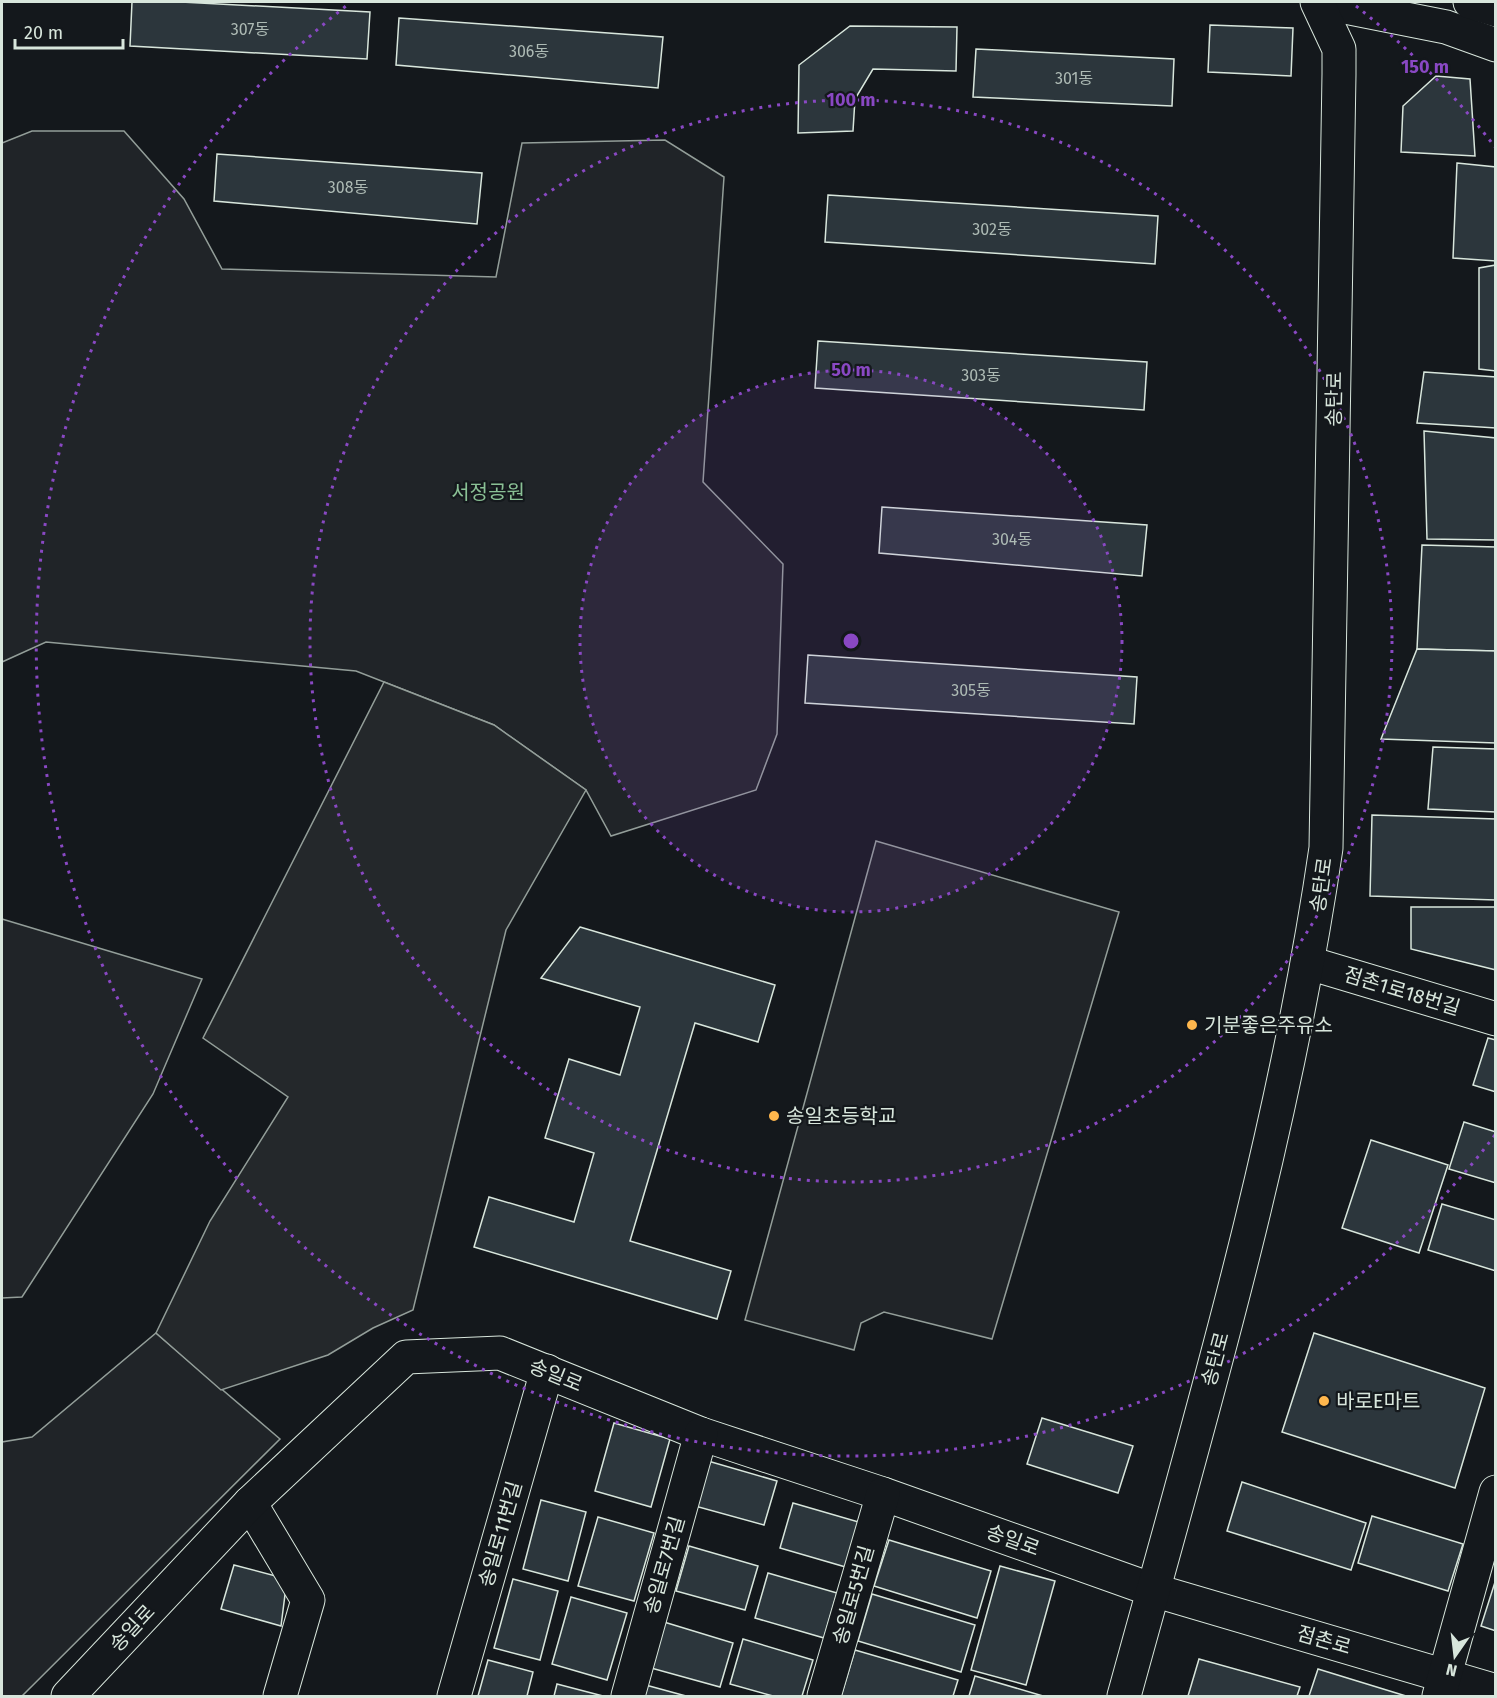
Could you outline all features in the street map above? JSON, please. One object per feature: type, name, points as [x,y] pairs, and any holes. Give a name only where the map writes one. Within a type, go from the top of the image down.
[{"type":"street","points":[[1318,2],[1357,5],[1446,27],[1496,45]]},
{"type":"street","name":"송탄로","points":[[1318,2],[1339,49]]},
{"type":"street","points":[[1470,2],[1496,10]]},
{"type":"street","name":"송탄로","points":[[1124,1696],[1266,1167],[1309,963],[1326,848],[1339,49],[1357,5]]},
{"type":"street","name":"점촌1로18번길","points":[[1309,963],[1496,1019]]},
{"type":"street","name":"송일로","points":[[68,1696],[250,1503],[406,1357],[500,1353],[701,1434],[883,1494],[1153,1590]]},
{"type":"street","name":"송일로11번길","points":[[454,1696],[547,1371]]},
{"type":"street","name":"송일로7번길","points":[[628,1696],[701,1434]]},
{"type":"street","points":[[1442,1686],[1496,1492]]},
{"type":"street","name":"송일로5번길","points":[[824,1696],[883,1494]]},
{"type":"street","points":[[250,1503],[308,1600],[280,1696]]},
{"type":"street","name":"점촌로","points":[[1153,1590],[1442,1686],[1496,1691]]},
{"type":"green space","name":"서정공원","points":[[32,131],[124,131],[184,199],[222,269],[496,277],[522,143],[665,140],[724,177],[703,482],[783,564],[777,734],[756,790],[611,836],[586,790],[494,725],[356,671],[46,642],[2,662],[2,143]]},
{"type":"green space","points":[[876,841],[1119,912],[992,1339],[884,1312],[861,1323],[854,1350],[745,1320]]},
{"type":"green space","points":[[2,919],[202,979],[153,1094],[22,1297],[2,1298]]},
{"type":"green space","points":[[156,1333],[280,1439],[22,1696],[2,1696],[2,1442],[32,1437]]},
{"type":"shaded area","points":[[384,682],[494,725],[586,790],[506,930],[413,1310],[373,1328],[328,1355],[221,1390],[156,1333],[210,1221],[288,1097],[203,1038]]},
{"type":"building","points":[[132,2],[181,2],[370,12],[367,59],[130,46]]},
{"type":"building","points":[[399,18],[663,37],[658,88],[396,65]]},
{"type":"building","points":[[1210,25],[1293,28],[1291,76],[1208,72]]},
{"type":"building","points":[[850,26],[957,27],[956,71],[873,69],[855,99],[853,131],[798,133],[799,65]]},
{"type":"building","points":[[976,49],[1174,59],[1172,106],[973,97]]},
{"type":"building","points":[[1436,76],[1470,79],[1475,156],[1401,152],[1403,106]]},
{"type":"building","points":[[217,154],[482,173],[477,224],[214,201]]},
{"type":"building","points":[[1457,163],[1496,167],[1496,261],[1453,258]]},
{"type":"building","points":[[828,195],[1158,216],[1155,264],[825,242]]},
{"type":"building","points":[[1496,265],[1496,371],[1479,369],[1479,268]]},
{"type":"building","points":[[818,341],[1147,362],[1144,410],[815,388]]},
{"type":"building","points":[[1424,372],[1496,377],[1496,428],[1417,423]]},
{"type":"building","points":[[1424,431],[1496,438],[1496,540],[1427,539]]},
{"type":"building","points":[[882,507],[1147,525],[1142,576],[879,553]]},
{"type":"building","points":[[1422,545],[1496,547],[1496,651],[1417,649]]},
{"type":"building","points":[[1417,649],[1496,651],[1496,743],[1381,739]]},
{"type":"building","points":[[808,655],[1137,677],[1134,724],[805,703]]},
{"type":"building","points":[[1433,747],[1496,749],[1496,812],[1428,809]]},
{"type":"building","points":[[1372,815],[1496,819],[1496,900],[1370,896]]},
{"type":"building","points":[[1411,907],[1496,907],[1496,970],[1411,949]]},
{"type":"building","points":[[580,927],[775,985],[758,1042],[695,1023],[630,1241],[731,1271],[717,1319],[474,1247],[489,1197],[574,1222],[594,1153],[545,1138],[569,1059],[620,1075],[640,1007],[541,978]]},
{"type":"building","points":[[1488,1038],[1496,1040],[1496,1092],[1473,1085]]},
{"type":"building","points":[[1464,1122],[1496,1132],[1496,1183],[1449,1169]]},
{"type":"building","points":[[1371,1140],[1448,1165],[1419,1253],[1342,1228]]},
{"type":"building","points":[[1442,1204],[1496,1220],[1496,1271],[1428,1250]]},
{"type":"building","points":[[1314,1333],[1485,1388],[1455,1488],[1282,1432]]},
{"type":"building","points":[[1042,1418],[1133,1446],[1118,1493],[1027,1464]]},
{"type":"building","points":[[614,1423],[670,1439],[651,1507],[595,1491]]},
{"type":"building","points":[[708,1461],[777,1481],[764,1525],[695,1506]]},
{"type":"building","points":[[1242,1482],[1366,1523],[1351,1570],[1227,1531]]},
{"type":"building","points":[[541,1500],[586,1512],[568,1581],[523,1569]]},
{"type":"building","points":[[793,1503],[862,1523],[849,1568],[780,1548]]},
{"type":"building","points":[[1372,1516],[1463,1544],[1448,1591],[1358,1563]]},
{"type":"building","points":[[598,1517],[654,1533],[634,1601],[578,1586]]},
{"type":"building","points":[[889,1540],[991,1571],[977,1618],[874,1586]]},
{"type":"building","points":[[689,1546],[758,1566],[745,1610],[676,1591]]},
{"type":"building","points":[[234,1565],[287,1579],[281,1626],[221,1609]]},
{"type":"building","points":[[1000,1566],[1055,1581],[1026,1685],[971,1670]]},
{"type":"building","points":[[768,1573],[837,1593],[824,1638],[755,1618]]},
{"type":"building","points":[[513,1579],[558,1591],[540,1660],[494,1648]]},
{"type":"building","points":[[1496,1579],[1496,1631],[1481,1626]]},
{"type":"building","points":[[872,1594],[975,1625],[961,1672],[858,1641]]},
{"type":"building","points":[[571,1597],[627,1613],[607,1680],[552,1664]]},
{"type":"building","points":[[664,1622],[733,1643],[720,1687],[651,1668]]},
{"type":"building","points":[[743,1639],[813,1660],[802,1696],[773,1696],[730,1684]]},
{"type":"building","points":[[855,1650],[958,1680],[953,1696],[841,1696]]},
{"type":"building","points":[[1199,1659],[1300,1687],[1297,1696],[1188,1696]]},
{"type":"building","points":[[488,1660],[533,1672],[527,1696],[478,1696]]},
{"type":"building","points":[[1318,1669],[1406,1696],[1309,1696]]},
{"type":"building","points":[[975,1676],[1043,1696],[969,1696]]},
{"type":"building","points":[[557,1684],[603,1696],[554,1696]]},
{"type":"building","points":[[642,1684],[686,1696],[639,1696]]},
{"type":"place","name":"기분좋은주유소","points":[[1192,1025]]},
{"type":"place","name":"송일초등학교","points":[[774,1116]]},
{"type":"place","name":"바로E마트","points":[[1324,1401]]}]
